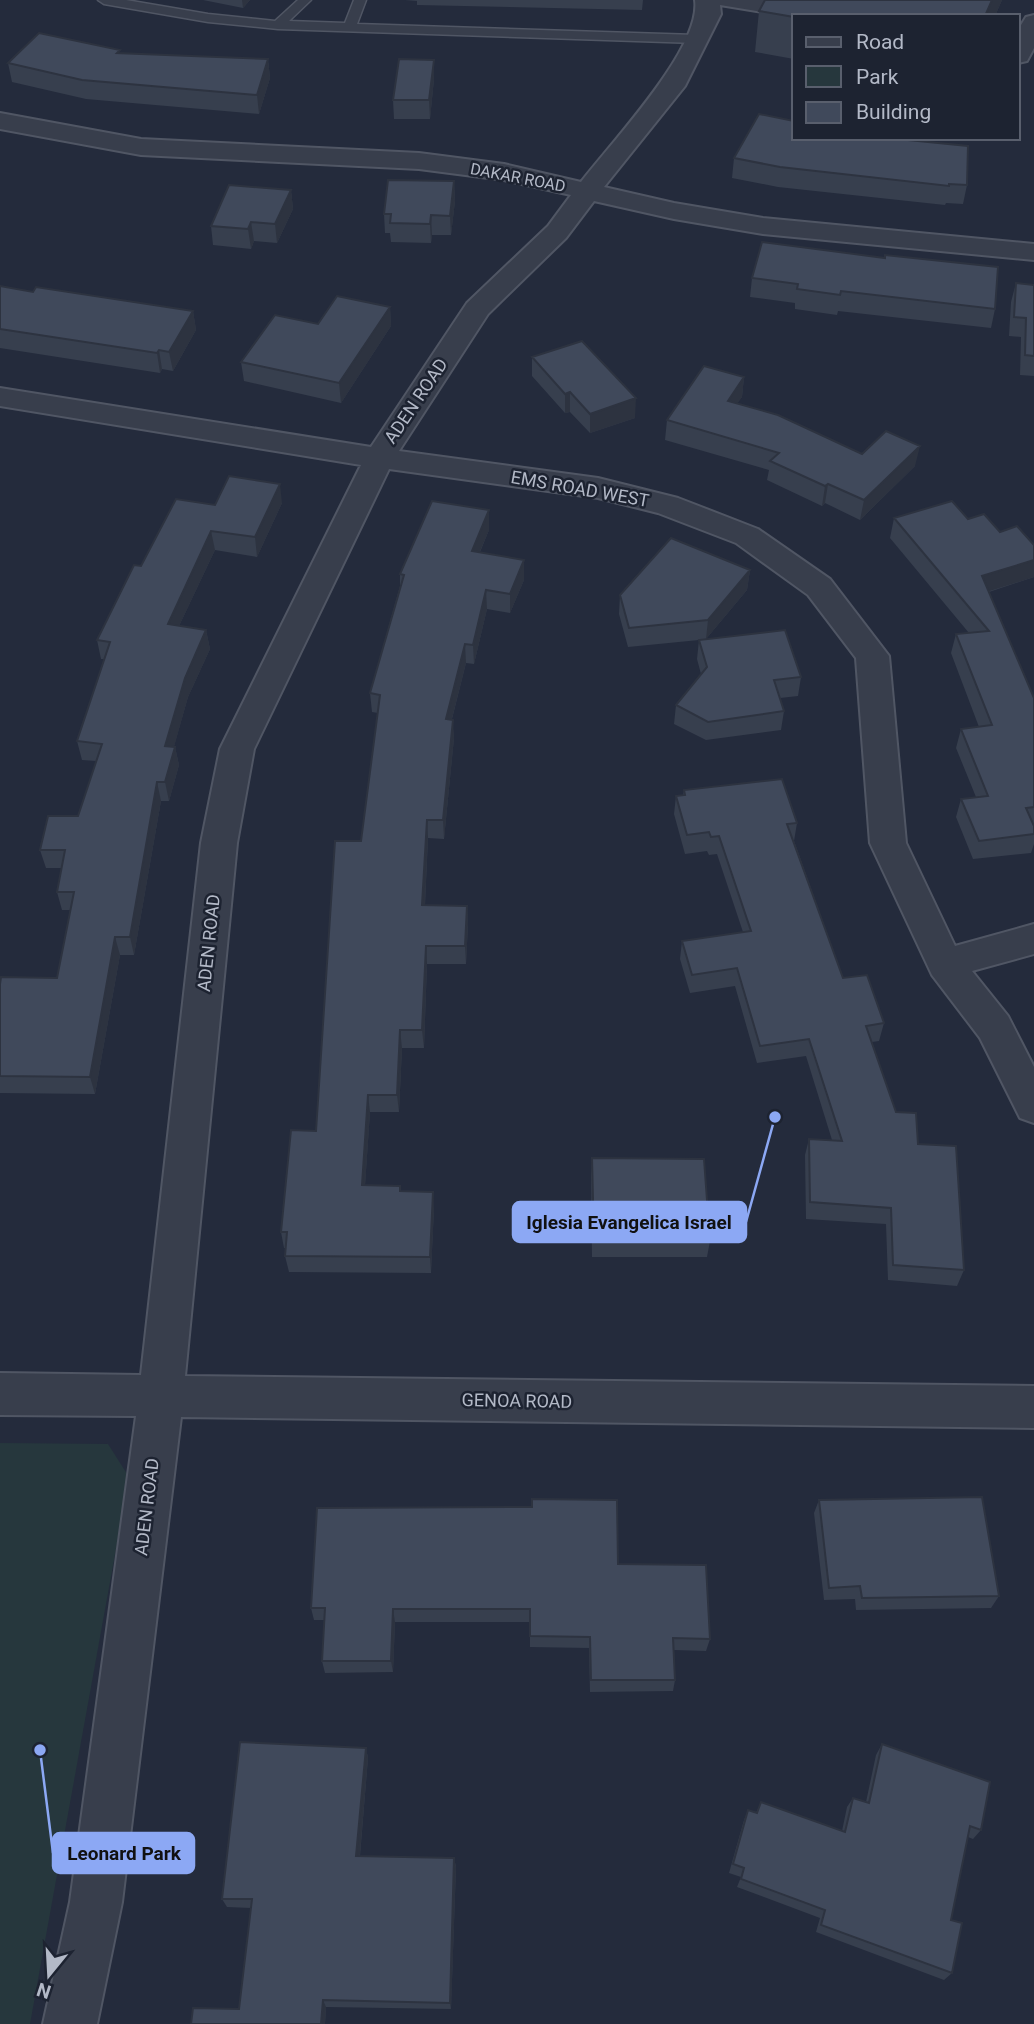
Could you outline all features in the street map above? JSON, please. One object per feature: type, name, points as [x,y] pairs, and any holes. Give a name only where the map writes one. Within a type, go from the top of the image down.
[{"type":"street","name":"ADEN ROAD","points":[[70,2024],[96,1902],[161,1398],[219,843],[237,749],[379,458],[477,309],[557,232],[673,86],[709,14],[707,0]]},
{"type":"street","points":[[726,0],[818,14]]},
{"type":"street","points":[[1020,48],[1034,22]]},
{"type":"street","name":"DAKAR ROAD","points":[[0,121],[141,146],[219,153],[431,163],[504,172],[674,211],[763,226],[1034,253]]},
{"type":"street","name":"EMS ROAD WEST","points":[[0,397],[379,458],[597,488],[667,505],[747,536],[819,587],[872,656],[888,843],[945,964],[994,1027],[1034,1106]]},
{"type":"street","points":[[945,964],[1034,939]]},
{"type":"street","name":"GENOA ROAD","points":[[0,1394],[1034,1407]]},
{"type":"lane","points":[[104,0],[208,18],[278,25],[696,39]]},
{"type":"lane","points":[[278,25],[305,0]]},
{"type":"lane","points":[[349,29],[360,0]]},
{"type":"green space","points":[[0,1443],[108,1444],[129,1477],[30,2024],[0,2024]]},
{"type":"building","points":[[765,0],[992,0],[986,14],[792,14],[792,17],[759,11]]},
{"type":"building","points":[[39,33],[120,50],[117,53],[268,59],[257,95],[82,80],[8,63]]},
{"type":"building","points":[[399,59],[434,60],[429,100],[393,100]]},
{"type":"building","points":[[759,114],[792,121],[792,140],[908,140],[968,146],[967,185],[949,186],[780,167],[734,158]]},
{"type":"building","points":[[388,180],[454,181],[450,216],[431,215],[430,224],[390,223],[391,214],[384,214]]},
{"type":"building","points":[[229,185],[291,190],[275,224],[251,222],[248,229],[211,226]]},
{"type":"building","points":[[762,242],[885,258],[885,255],[998,267],[995,309],[841,291],[840,295],[797,289],[798,284],[752,278]]},
{"type":"building","points":[[1016,283],[1034,285],[1034,356],[1025,355],[1026,318],[1014,317]]},
{"type":"building","points":[[0,286],[33,292],[36,287],[193,311],[169,352],[159,350],[157,353],[0,329]]},
{"type":"building","points":[[337,296],[390,307],[339,383],[241,362],[275,315],[318,324]]},
{"type":"building","points":[[582,341],[636,398],[590,414],[570,392],[565,394],[532,357]]},
{"type":"building","points":[[704,366],[744,377],[728,401],[778,415],[862,454],[886,431],[920,446],[864,500],[828,484],[825,486],[770,461],[779,453],[667,420]]},
{"type":"building","points":[[229,476],[280,484],[255,537],[211,531],[168,624],[206,630],[185,678],[165,746],[175,747],[165,782],[157,782],[130,937],[115,937],[90,1077],[0,1076],[1,977],[57,978],[74,892],[57,892],[65,850],[40,850],[48,816],[78,816],[102,744],[77,741],[110,642],[97,640],[134,565],[141,566],[176,499],[215,505]]},
{"type":"building","points":[[432,501],[489,510],[472,551],[524,560],[510,594],[486,590],[473,645],[465,644],[446,719],[453,720],[443,820],[427,820],[422,905],[467,906],[465,946],[426,946],[422,1030],[400,1030],[397,1095],[368,1095],[362,1185],[400,1186],[400,1191],[433,1192],[430,1257],[285,1256],[287,1232],[281,1232],[291,1130],[316,1131],[335,841],[361,841],[380,695],[370,693],[404,575],[400,574]]},
{"type":"building","points":[[952,501],[968,519],[984,514],[1000,532],[1017,526],[1034,545],[1034,560],[982,576],[1034,698],[1034,807],[1026,808],[1034,826],[1034,834],[979,841],[961,799],[988,796],[961,729],[992,725],[956,634],[989,631],[894,518]]},
{"type":"building","points":[[671,538],[750,570],[708,620],[629,628],[620,595]]},
{"type":"building","points":[[785,630],[801,677],[774,680],[784,711],[708,722],[676,705],[707,667],[699,640]]},
{"type":"building","points":[[782,779],[797,823],[787,824],[843,978],[867,975],[884,1023],[866,1026],[896,1112],[916,1113],[918,1144],[956,1146],[964,1270],[893,1265],[891,1208],[810,1202],[809,1139],[842,1141],[809,1039],[760,1046],[737,968],[692,975],[682,941],[751,931],[719,836],[711,837],[709,832],[687,835],[676,796],[685,795],[684,790]]},
{"type":"building","points":[[592,1158],[704,1159],[710,1241],[594,1241]]},
{"type":"building","points":[[982,1497],[999,1596],[862,1598],[860,1586],[829,1588],[819,1500]]},
{"type":"building","points":[[532,1499],[617,1500],[618,1564],[706,1565],[710,1639],[673,1638],[675,1680],[591,1680],[590,1637],[530,1636],[530,1609],[393,1609],[391,1661],[322,1661],[325,1608],[311,1608],[317,1508],[532,1507]]},
{"type":"building","points":[[240,1742],[366,1748],[356,1856],[454,1858],[450,2003],[323,2000],[321,2024],[191,2024],[193,2008],[239,2009],[252,1899],[222,1899]]},
{"type":"building","points":[[882,1744],[990,1782],[981,1830],[970,1826],[951,1920],[962,1923],[952,1973],[821,1925],[825,1910],[741,1879],[744,1868],[733,1864],[748,1810],[757,1813],[761,1802],[845,1832],[853,1798],[869,1803]]},
{"type":"place","name":"Iglesia Evangelica Israel","points":[[775,1117]]},
{"type":"place","name":"Leonard Park","points":[[40,1750]]}]
